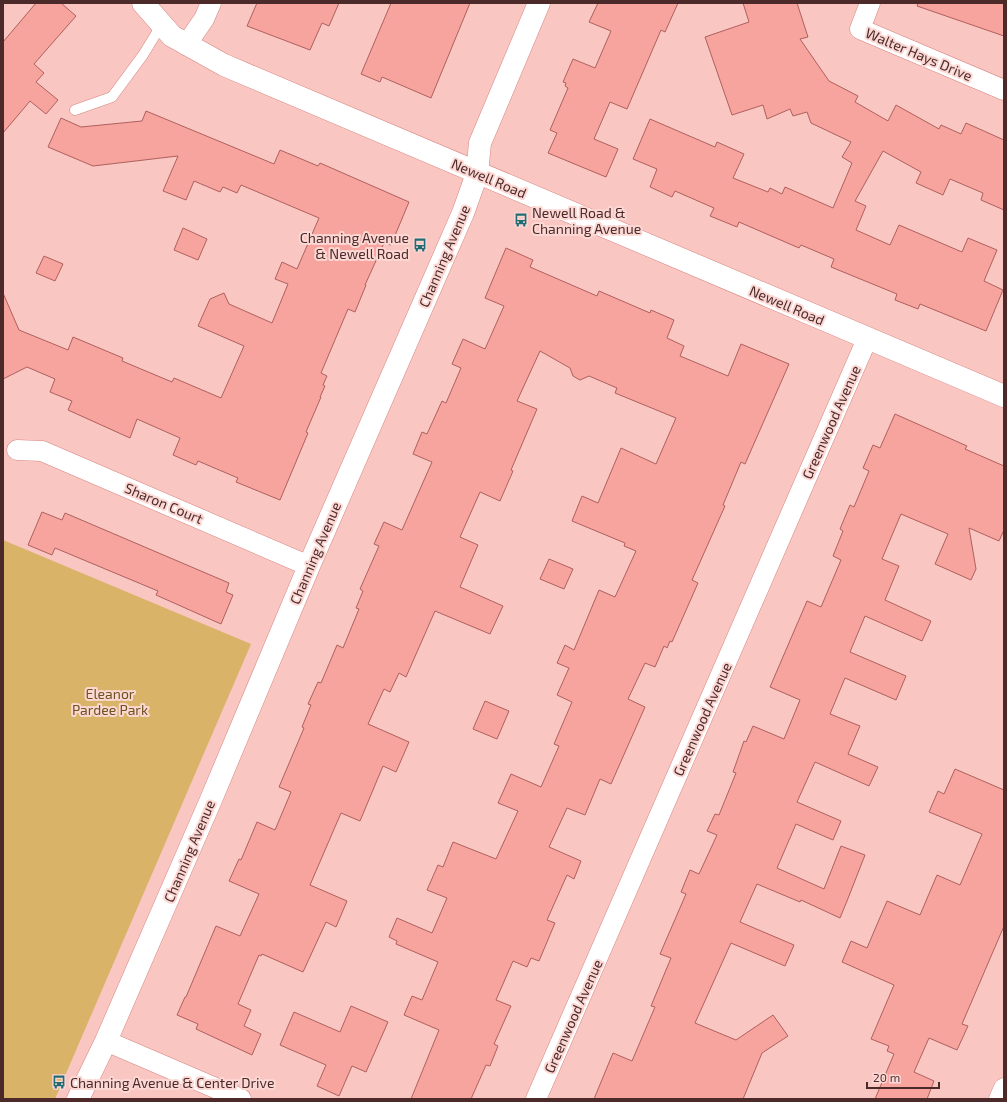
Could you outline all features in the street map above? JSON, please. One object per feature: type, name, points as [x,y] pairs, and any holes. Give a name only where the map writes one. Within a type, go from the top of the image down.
[{"type":"street","name":"Newell Road","points":[[143,3],[172,36],[224,65],[477,174],[1004,396]]},
{"type":"street","points":[[186,45],[204,19],[211,3]]},
{"type":"street","name":"Channing Avenue","points":[[78,1099],[106,1041],[210,802],[309,566],[463,213],[477,174],[480,143],[540,3]]},
{"type":"street","name":"Walter Hays Drive","points":[[870,3],[860,30],[1004,90]]},
{"type":"street","name":"Greenwood Avenue","points":[[536,1099],[867,339]]},
{"type":"street","name":"Sharon Court","points":[[17,450],[42,451],[309,566]]},
{"type":"street","points":[[106,1041],[241,1099]]},
{"type":"street","points":[[999,1099],[1004,1088]]},
{"type":"lane","points":[[75,110],[112,97],[143,55],[162,24]]},
{"type":"green space","name":"Eleanor Pardee Park","points":[[3,540],[251,644],[55,1099],[3,1099]]},
{"type":"building","points":[[36,3],[61,3],[76,16],[34,64],[44,73],[36,82],[58,100],[46,114],[30,101],[3,133],[3,42]]},
{"type":"building","points":[[257,3],[339,3],[329,26],[322,23],[310,50],[247,26]]},
{"type":"building","points":[[391,3],[470,3],[431,98],[382,77],[380,82],[361,74]]},
{"type":"building","points":[[598,3],[678,3],[665,32],[661,30],[627,109],[610,102],[594,139],[618,149],[606,177],[548,153],[557,133],[550,130],[568,88],[565,86],[566,83],[563,82],[573,59],[595,68],[611,31],[589,22]]},
{"type":"building","points":[[743,3],[797,3],[808,37],[800,39],[829,81],[858,96],[855,102],[888,121],[896,105],[939,129],[941,125],[961,134],[966,123],[1004,140],[1004,210],[981,200],[983,193],[950,179],[943,195],[916,183],[921,172],[883,151],[855,201],[866,206],[856,230],[890,245],[899,225],[962,252],[968,238],[997,250],[984,281],[1003,290],[986,331],[920,304],[918,309],[895,300],[897,294],[831,267],[834,259],[801,245],[799,248],[739,222],[737,227],[710,216],[714,208],[675,191],[672,197],[650,187],[657,169],[633,159],[650,119],[715,147],[717,142],[744,154],[733,178],[768,192],[770,188],[782,194],[785,187],[833,208],[852,163],[842,157],[851,142],[811,123],[807,112],[793,116],[790,109],[767,119],[763,105],[732,115],[705,37],[749,22]]},
{"type":"building","points":[[918,3],[1004,3],[1004,36],[917,6]]},
{"type":"building","points":[[146,111],[274,164],[280,150],[318,166],[320,163],[409,202],[391,245],[384,243],[365,285],[355,312],[348,309],[321,373],[327,376],[323,385],[325,386],[306,432],[308,433],[280,500],[236,482],[238,478],[198,461],[196,465],[173,455],[180,438],[137,419],[130,438],[68,410],[72,401],[50,392],[55,379],[27,367],[3,379],[3,293],[19,330],[68,350],[73,337],[123,358],[122,361],[172,382],[174,378],[221,398],[244,346],[198,326],[210,299],[224,293],[229,304],[272,323],[288,284],[275,279],[282,262],[297,269],[319,218],[241,185],[237,193],[223,187],[220,192],[194,181],[186,200],[163,191],[178,156],[93,166],[48,147],[61,118],[81,127],[142,121]]},
{"type":"building","points":[[183,228],[207,239],[198,260],[174,250]]},
{"type":"building","points":[[506,248],[533,260],[530,267],[597,296],[599,291],[650,313],[651,310],[674,320],[667,338],[684,346],[680,356],[728,376],[741,344],[789,364],[745,464],[741,462],[723,505],[725,506],[692,580],[698,583],[672,642],[670,641],[667,648],[664,646],[655,667],[645,663],[628,699],[645,707],[611,784],[600,779],[585,815],[567,808],[549,847],[581,861],[574,879],[567,875],[547,920],[555,923],[539,961],[531,958],[527,967],[513,961],[496,1000],[511,1006],[494,1044],[498,1046],[490,1066],[486,1065],[471,1099],[411,1099],[439,1030],[404,1015],[412,996],[422,1000],[438,962],[396,944],[397,941],[389,937],[397,918],[432,933],[447,898],[427,890],[438,865],[443,867],[453,842],[496,859],[518,811],[498,803],[511,774],[541,787],[559,746],[554,744],[572,702],[557,695],[569,668],[557,663],[565,645],[574,650],[599,590],[615,597],[636,551],[624,546],[625,543],[572,521],[582,496],[598,503],[621,448],[656,464],[676,418],[615,393],[617,388],[589,376],[580,380],[573,376],[570,368],[540,351],[517,401],[537,409],[511,470],[513,471],[500,501],[480,492],[460,537],[478,545],[460,587],[503,606],[490,634],[435,611],[406,677],[399,673],[390,692],[384,689],[368,724],[409,742],[396,772],[383,766],[360,821],[341,813],[310,885],[347,901],[336,927],[326,922],[303,972],[262,954],[261,956],[259,955],[238,1004],[251,1010],[244,1026],[261,1034],[252,1055],[196,1029],[198,1024],[177,1015],[216,926],[240,936],[259,894],[229,881],[239,859],[241,860],[257,822],[275,830],[291,792],[279,787],[304,728],[302,727],[311,705],[308,704],[318,682],[321,683],[337,645],[343,648],[359,609],[356,608],[363,591],[360,589],[379,546],[374,544],[384,522],[402,530],[432,462],[413,454],[422,432],[427,434],[442,401],[446,403],[461,368],[452,364],[463,339],[485,349],[504,306],[485,298]]},
{"type":"building","points":[[44,256],[63,264],[55,281],[36,273]]},
{"type":"building","points":[[895,414],[967,446],[965,449],[1004,466],[1004,530],[999,541],[969,528],[976,569],[971,580],[935,564],[948,534],[901,514],[882,559],[899,566],[885,600],[931,621],[922,641],[865,616],[850,652],[906,676],[896,700],[845,678],[830,714],[860,726],[848,754],[878,767],[869,786],[815,762],[797,802],[841,821],[833,840],[796,824],[777,868],[824,889],[841,846],[865,855],[840,918],[801,900],[800,902],[757,884],[740,922],[794,945],[785,966],[731,943],[695,1023],[736,1040],[773,1015],[788,1036],[762,1053],[743,1099],[594,1099],[613,1053],[632,1061],[655,1007],[651,1006],[671,958],[660,954],[686,894],[681,892],[690,870],[699,874],[717,835],[707,831],[715,814],[719,815],[736,773],[733,772],[744,741],[746,742],[753,726],[784,739],[800,700],[770,687],[807,601],[821,607],[841,560],[833,556],[843,531],[840,529],[850,505],[854,507],[869,471],[863,468],[873,445],[880,448]]},
{"type":"building","points":[[42,512],[62,520],[65,513],[229,583],[226,592],[233,595],[221,624],[156,595],[158,591],[55,548],[52,555],[28,545]]},
{"type":"building","points":[[549,559],[573,569],[564,589],[540,579]]},
{"type":"building","points":[[485,701],[509,711],[497,739],[473,729]]},
{"type":"building","points":[[955,769],[1004,790],[1004,926],[962,1024],[968,1026],[957,1050],[929,1038],[914,1072],[934,1081],[927,1099],[875,1099],[894,1054],[887,1051],[889,1046],[871,1039],[894,985],[842,962],[851,941],[867,948],[887,901],[920,915],[937,875],[960,885],[982,834],[929,812],[938,791],[944,794]]},
{"type":"building","points":[[351,1006],[388,1022],[366,1072],[352,1066],[339,1096],[317,1086],[326,1065],[280,1045],[294,1012],[340,1032]]},
{"type":"place","name":"Newell Road & Channing Avenue","points":[[521,220]]},
{"type":"place","name":"Channing Avenue & Newell Road","points":[[420,245]]},
{"type":"place","name":"Channing Avenue & Center Drive","points":[[59,1082]]}]
